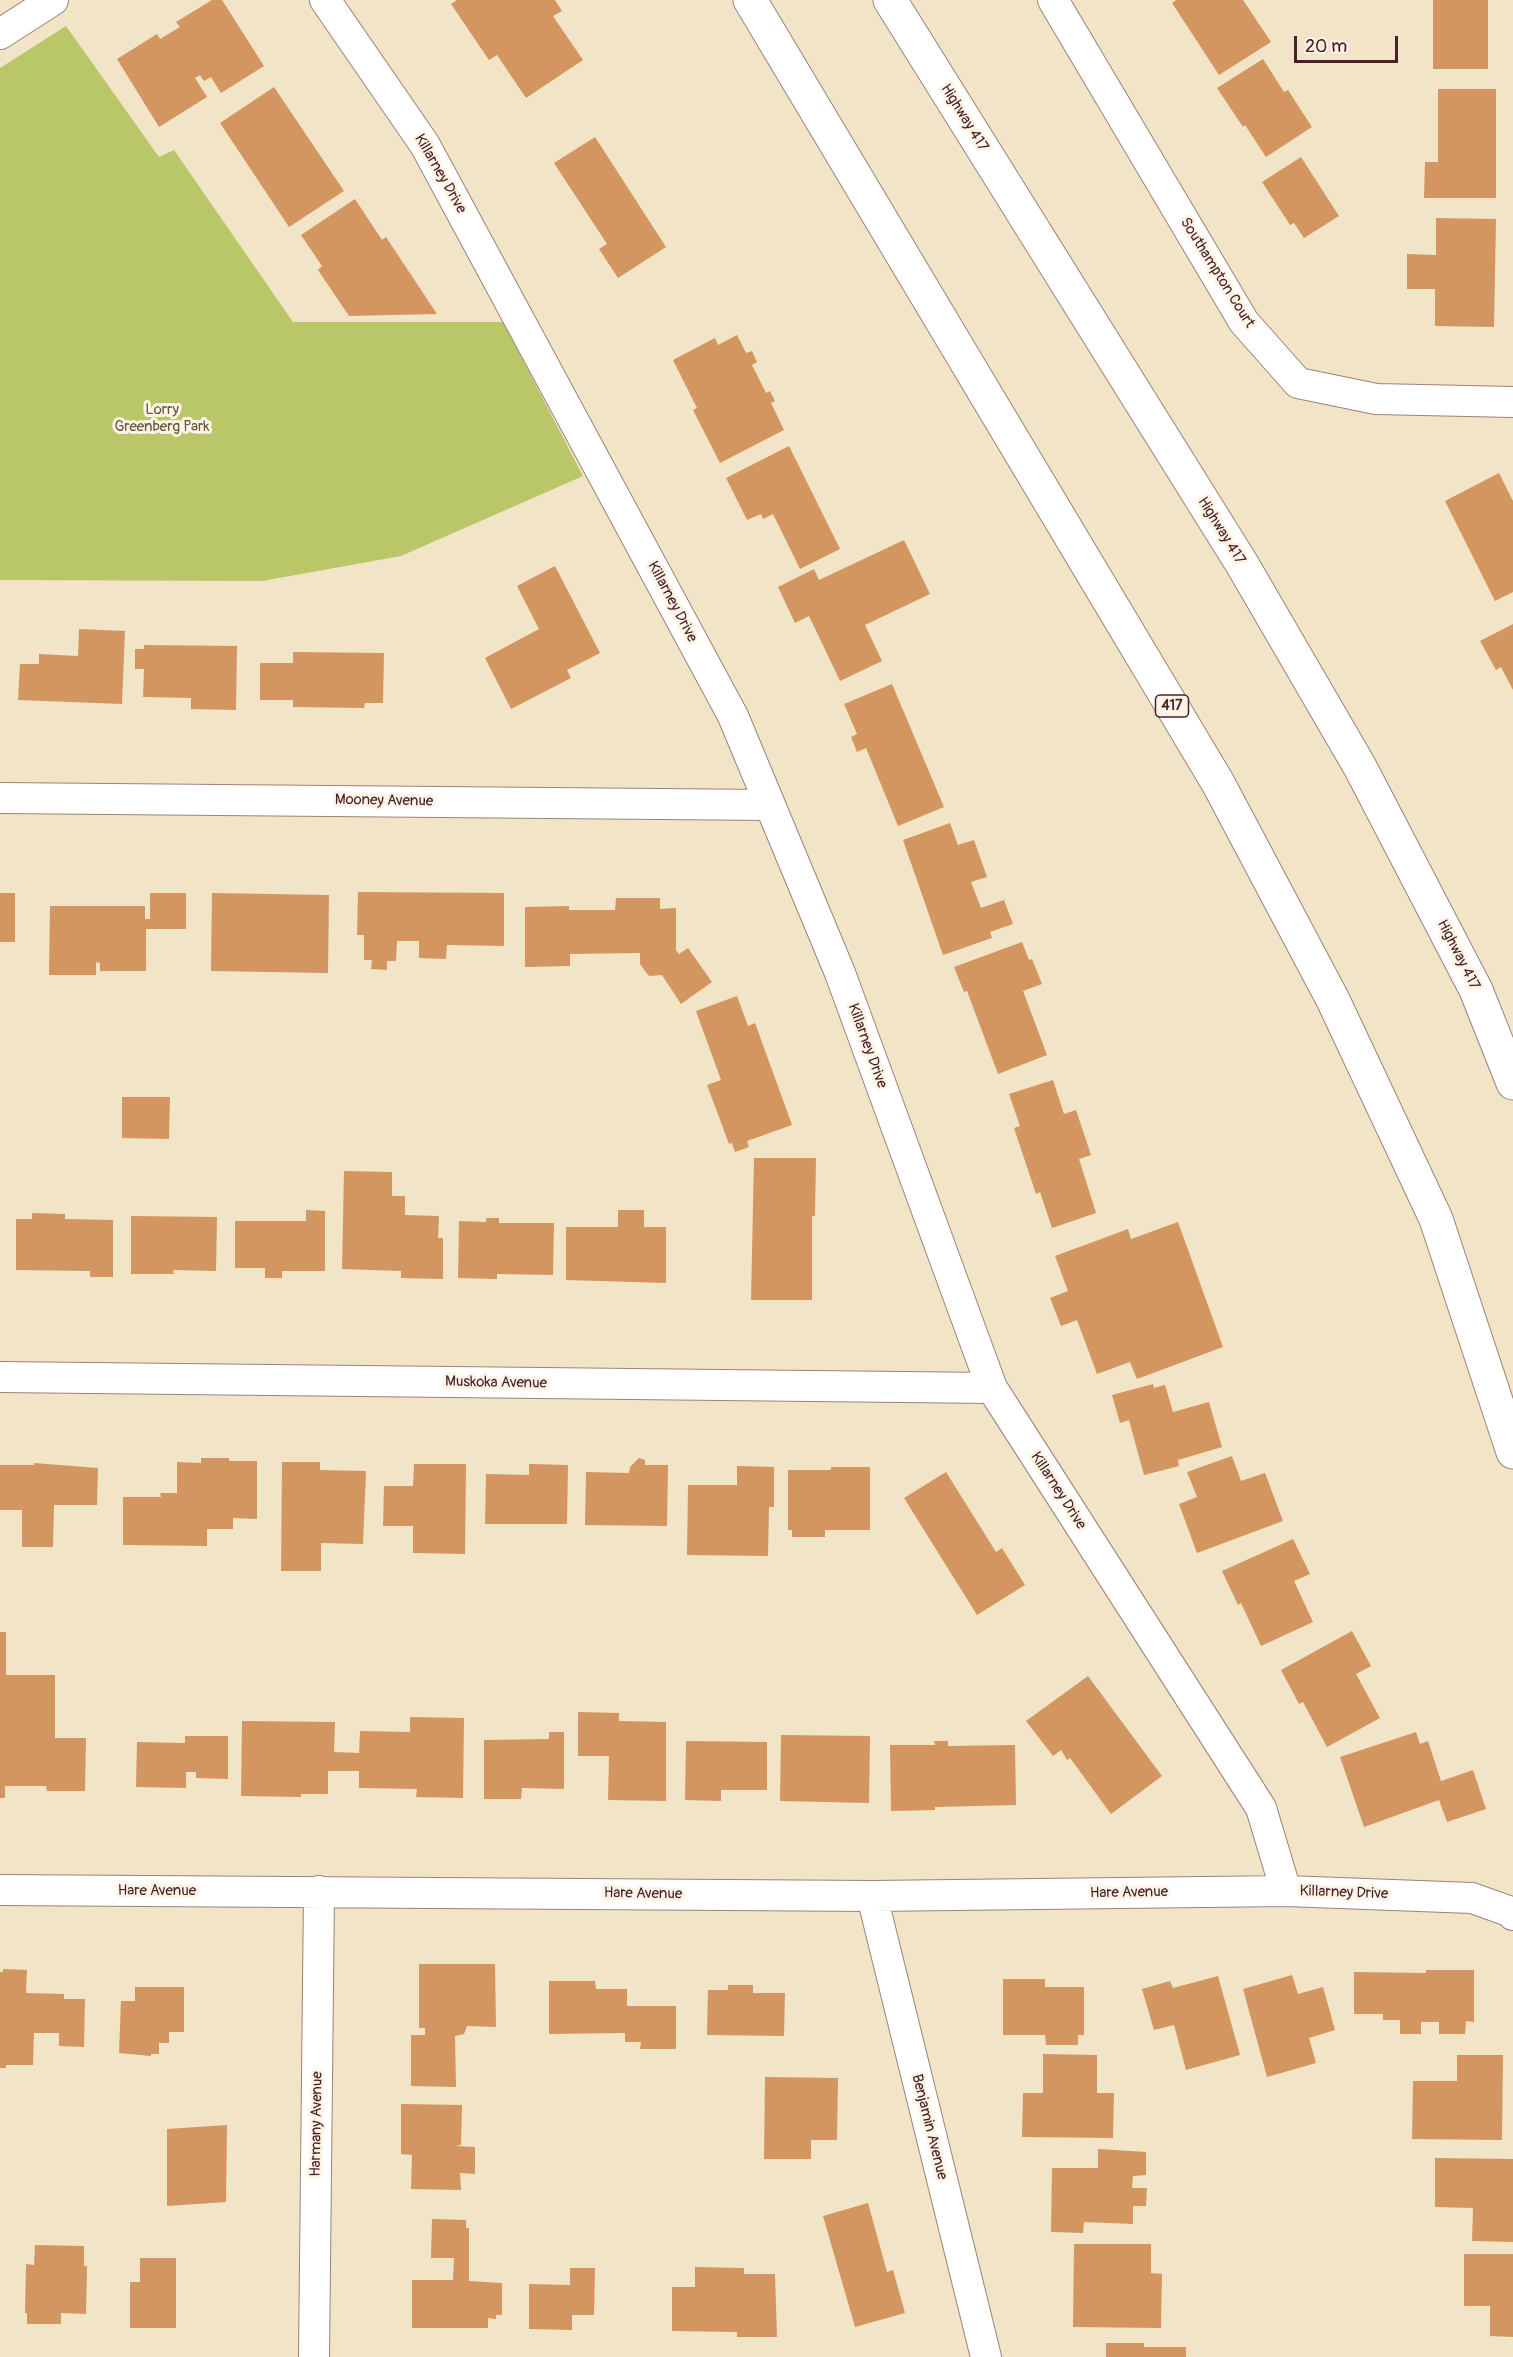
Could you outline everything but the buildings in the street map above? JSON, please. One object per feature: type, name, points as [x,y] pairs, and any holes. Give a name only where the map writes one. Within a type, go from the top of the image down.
[{"type":"highway","name":"417","points":[[750,0],[1218,783],[1327,990],[1436,1219],[1513,1452]]},
{"type":"highway","name":"Highway 417","points":[[890,0],[1242,564],[1342,736],[1476,990],[1513,1083]]},
{"type":"street","points":[[0,34],[54,0]]},
{"type":"street","name":"Killarney Drive","points":[[325,0],[431,155],[733,716],[840,973],[992,1388],[1261,1808],[1286,1891],[1472,1898],[1511,1912],[1513,1915]]},
{"type":"street","name":"Southampton Court","points":[[1053,0],[1244,322],[1298,383],[1376,399],[1513,402]]},
{"type":"street","name":"Mooney Avenue","points":[[0,798],[769,805]]},
{"type":"street","name":"Muskoka Avenue","points":[[0,1377],[992,1388]]},
{"type":"street","name":"Hare Avenue","points":[[0,1890],[872,1896],[1286,1891]]},
{"type":"street","name":"Harmany Avenue","points":[[314,2357],[319,1891]]},
{"type":"street","name":"Benjamin Avenue","points":[[872,1896],[986,2357]]},
{"type":"green space","name":"Lorry Greenberg Park","points":[[66,26],[159,157],[174,150],[293,322],[503,322],[583,476],[401,556],[262,581],[0,580],[0,68]]}]
